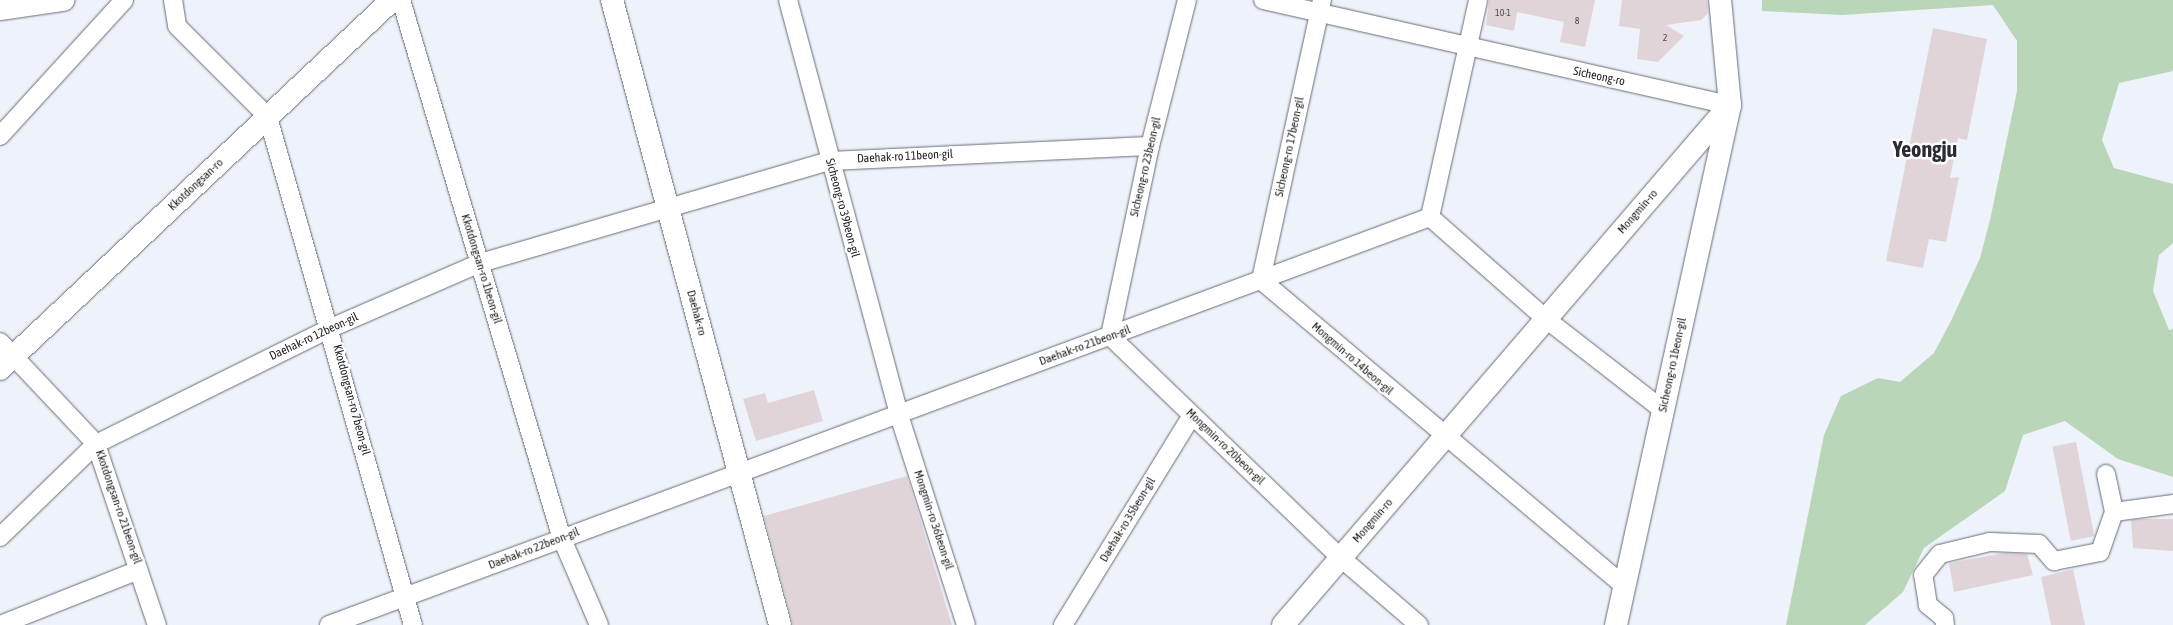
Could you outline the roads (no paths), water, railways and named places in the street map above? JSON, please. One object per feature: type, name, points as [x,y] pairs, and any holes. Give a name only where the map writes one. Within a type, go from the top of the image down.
[{"type":"main road","points":[[0,9],[63,0]]},
{"type":"main road","name":"Kkotdongsan-ro","points":[[5,356],[268,117],[392,0]]},
{"type":"main road","name":"Daehak-ro","points":[[612,0],[780,625]]},
{"type":"main road","name":"Sicheong-ro 1beon-gil","points":[[1616,625],[1730,105],[1720,0]]},
{"type":"main road","name":"Mongmin-ro","points":[[1283,625],[1730,105]]},
{"type":"street","points":[[0,136],[124,0]]},
{"type":"street","points":[[173,0],[177,26],[268,117]]},
{"type":"street","name":"Kkotdongsan-ro 1beon-gil","points":[[401,0],[562,538],[600,625]]},
{"type":"street","name":"Sicheong-ro 39beon-gil","points":[[788,0],[829,161],[899,414]]},
{"type":"street","name":"Sicheong-ro 23beon-gil","points":[[1110,336],[1150,146],[1188,0]]},
{"type":"street","name":"Sicheong-ro","points":[[1264,0],[1321,8],[1468,48],[1730,105]]},
{"type":"street","points":[[1478,0],[1430,217],[1546,319],[1663,410]]},
{"type":"street","name":"Sicheong-ro 17beon-gil","points":[[1261,280],[1321,8]]},
{"type":"street","name":"Kkotdongsan-ro 7beon-gil","points":[[268,117],[332,328],[412,625]]},
{"type":"street","name":"Daehak-ro 11beon-gil","points":[[667,206],[829,161],[1150,146]]},
{"type":"street","name":"Daehak-ro 12beon-gil","points":[[0,537],[96,444],[332,328],[480,263],[667,206]]},
{"type":"street","name":"Daehak-ro 21beon-gil","points":[[739,472],[1430,217]]},
{"type":"street","name":"Mongmin-ro 14beon-gil","points":[[1261,280],[1444,438]]},
{"type":"street","name":"Mongmin-ro 20beon-gil","points":[[1110,336],[1341,558]]},
{"type":"street","name":"Kkotdongsan-ro 21beon-gil","points":[[5,356],[96,444],[157,625]]},
{"type":"street","name":"Mongmin-ro 36beon-gil","points":[[899,414],[966,625]]},
{"type":"street","name":"Daehak-ro 35beon-gil","points":[[1063,625],[1192,415]]},
{"type":"street","points":[[1444,438],[1625,586]]},
{"type":"street","name":"Daehak-ro 22beon-gil","points":[[329,625],[406,598],[739,472]]},
{"type":"street","points":[[1945,625],[1944,618],[1928,605],[1923,575],[1940,554],[1990,542],[2038,544],[2054,561],[2100,552],[2114,512],[2106,474]]},
{"type":"street","points":[[2114,512],[2173,504]]},
{"type":"street","points":[[1341,558],[1419,625]]},
{"type":"street","name":"Kkotdongsan-ro 21beon-gil","points":[[0,625],[139,570]]},
{"type":"district","name":"Yeongju","points":[[1925,150]]}]
